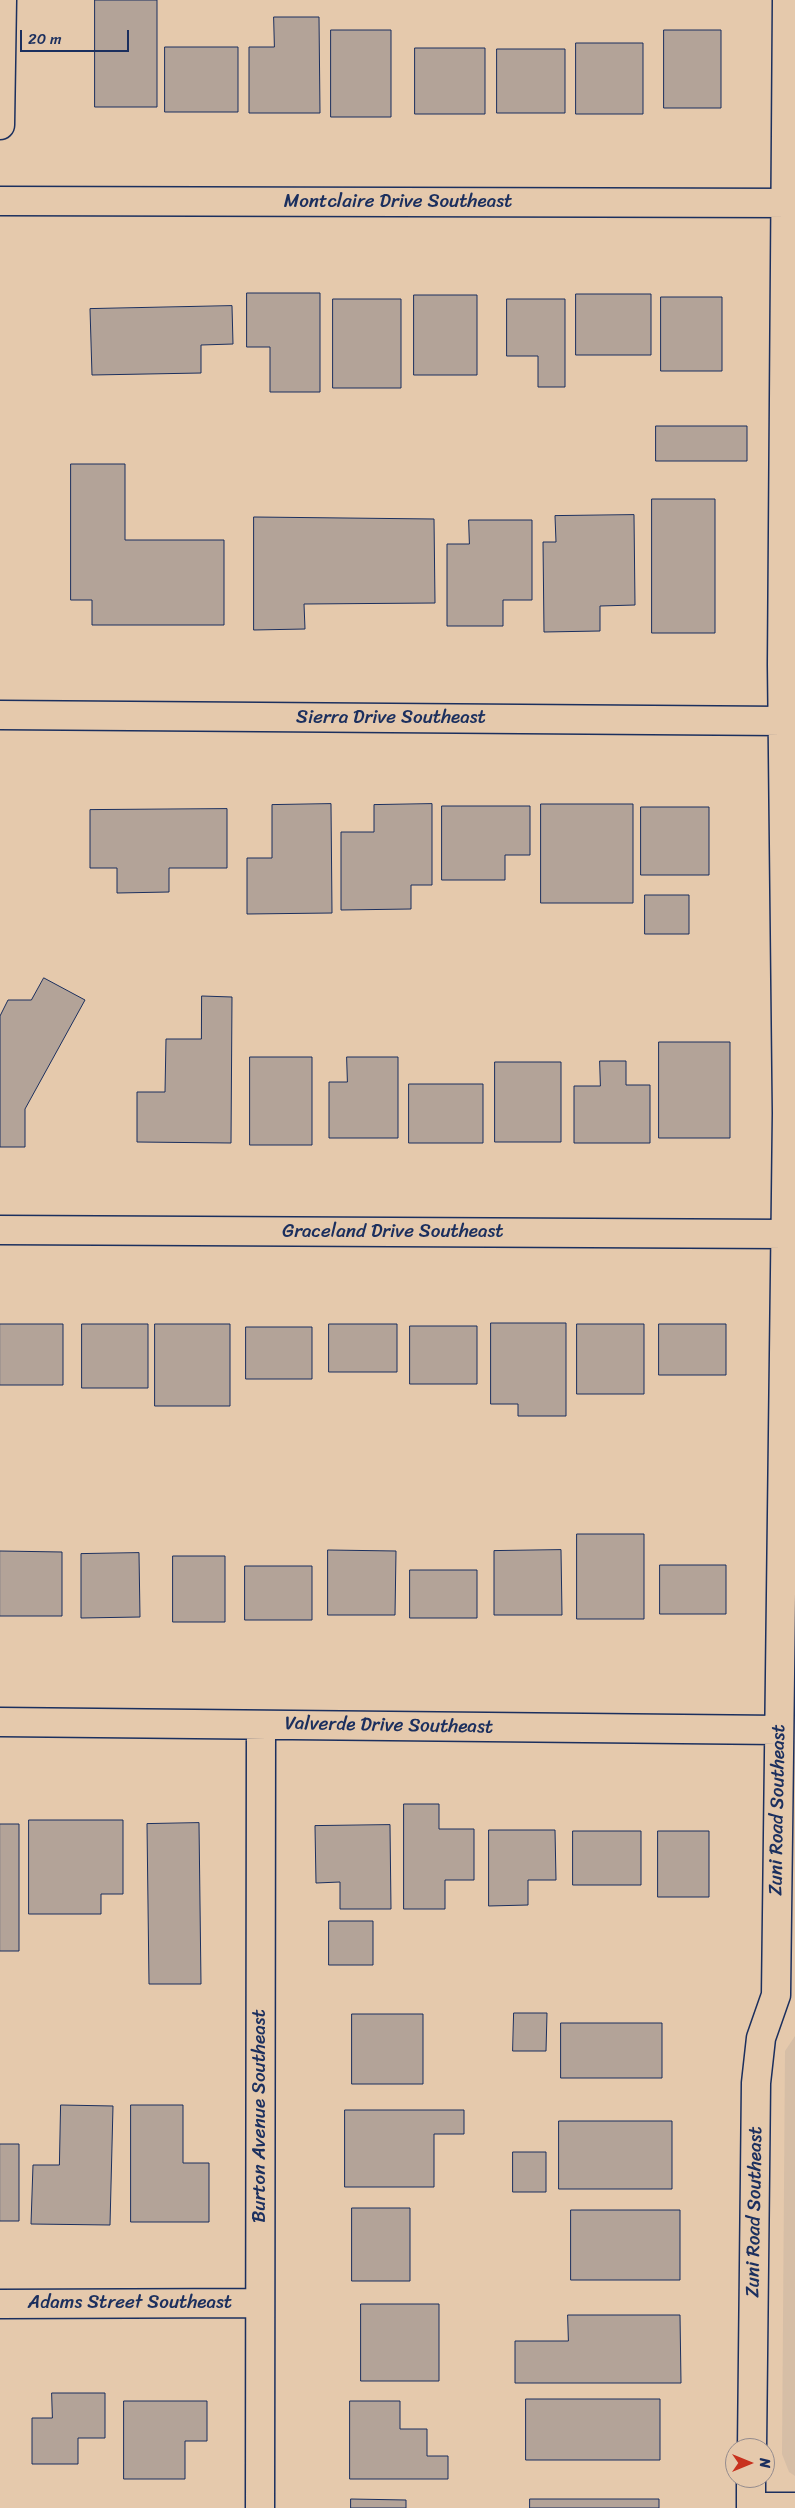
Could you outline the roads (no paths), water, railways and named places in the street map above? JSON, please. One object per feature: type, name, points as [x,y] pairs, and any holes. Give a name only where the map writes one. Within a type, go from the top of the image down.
[{"type":"street","points":[[0,125],[2,0]]},
{"type":"street","name":"Zuni Road Southeast","points":[[752,2438],[756,2083],[761,2038],[786,1995],[779,1730],[789,1558],[785,1234],[791,1114],[782,721],[789,664],[791,203],[787,0]]},
{"type":"street","name":"Montclaire Drive Southeast","points":[[0,201],[791,203]]},
{"type":"street","name":"Sierra Drive Southeast","points":[[0,715],[782,721]]},
{"type":"street","name":"Graceland Drive Southeast","points":[[0,1230],[785,1234]]},
{"type":"street","name":"Valverde Drive Southeast","points":[[0,1722],[779,1730]]},
{"type":"street","name":"Burton Avenue Southeast","points":[[260,2508],[261,1725]]},
{"type":"street","name":"Adams Street Southeast","points":[[0,2304],[259,2303]]},
{"type":"street","points":[[751,2488],[751,2507],[795,2507]]}]
